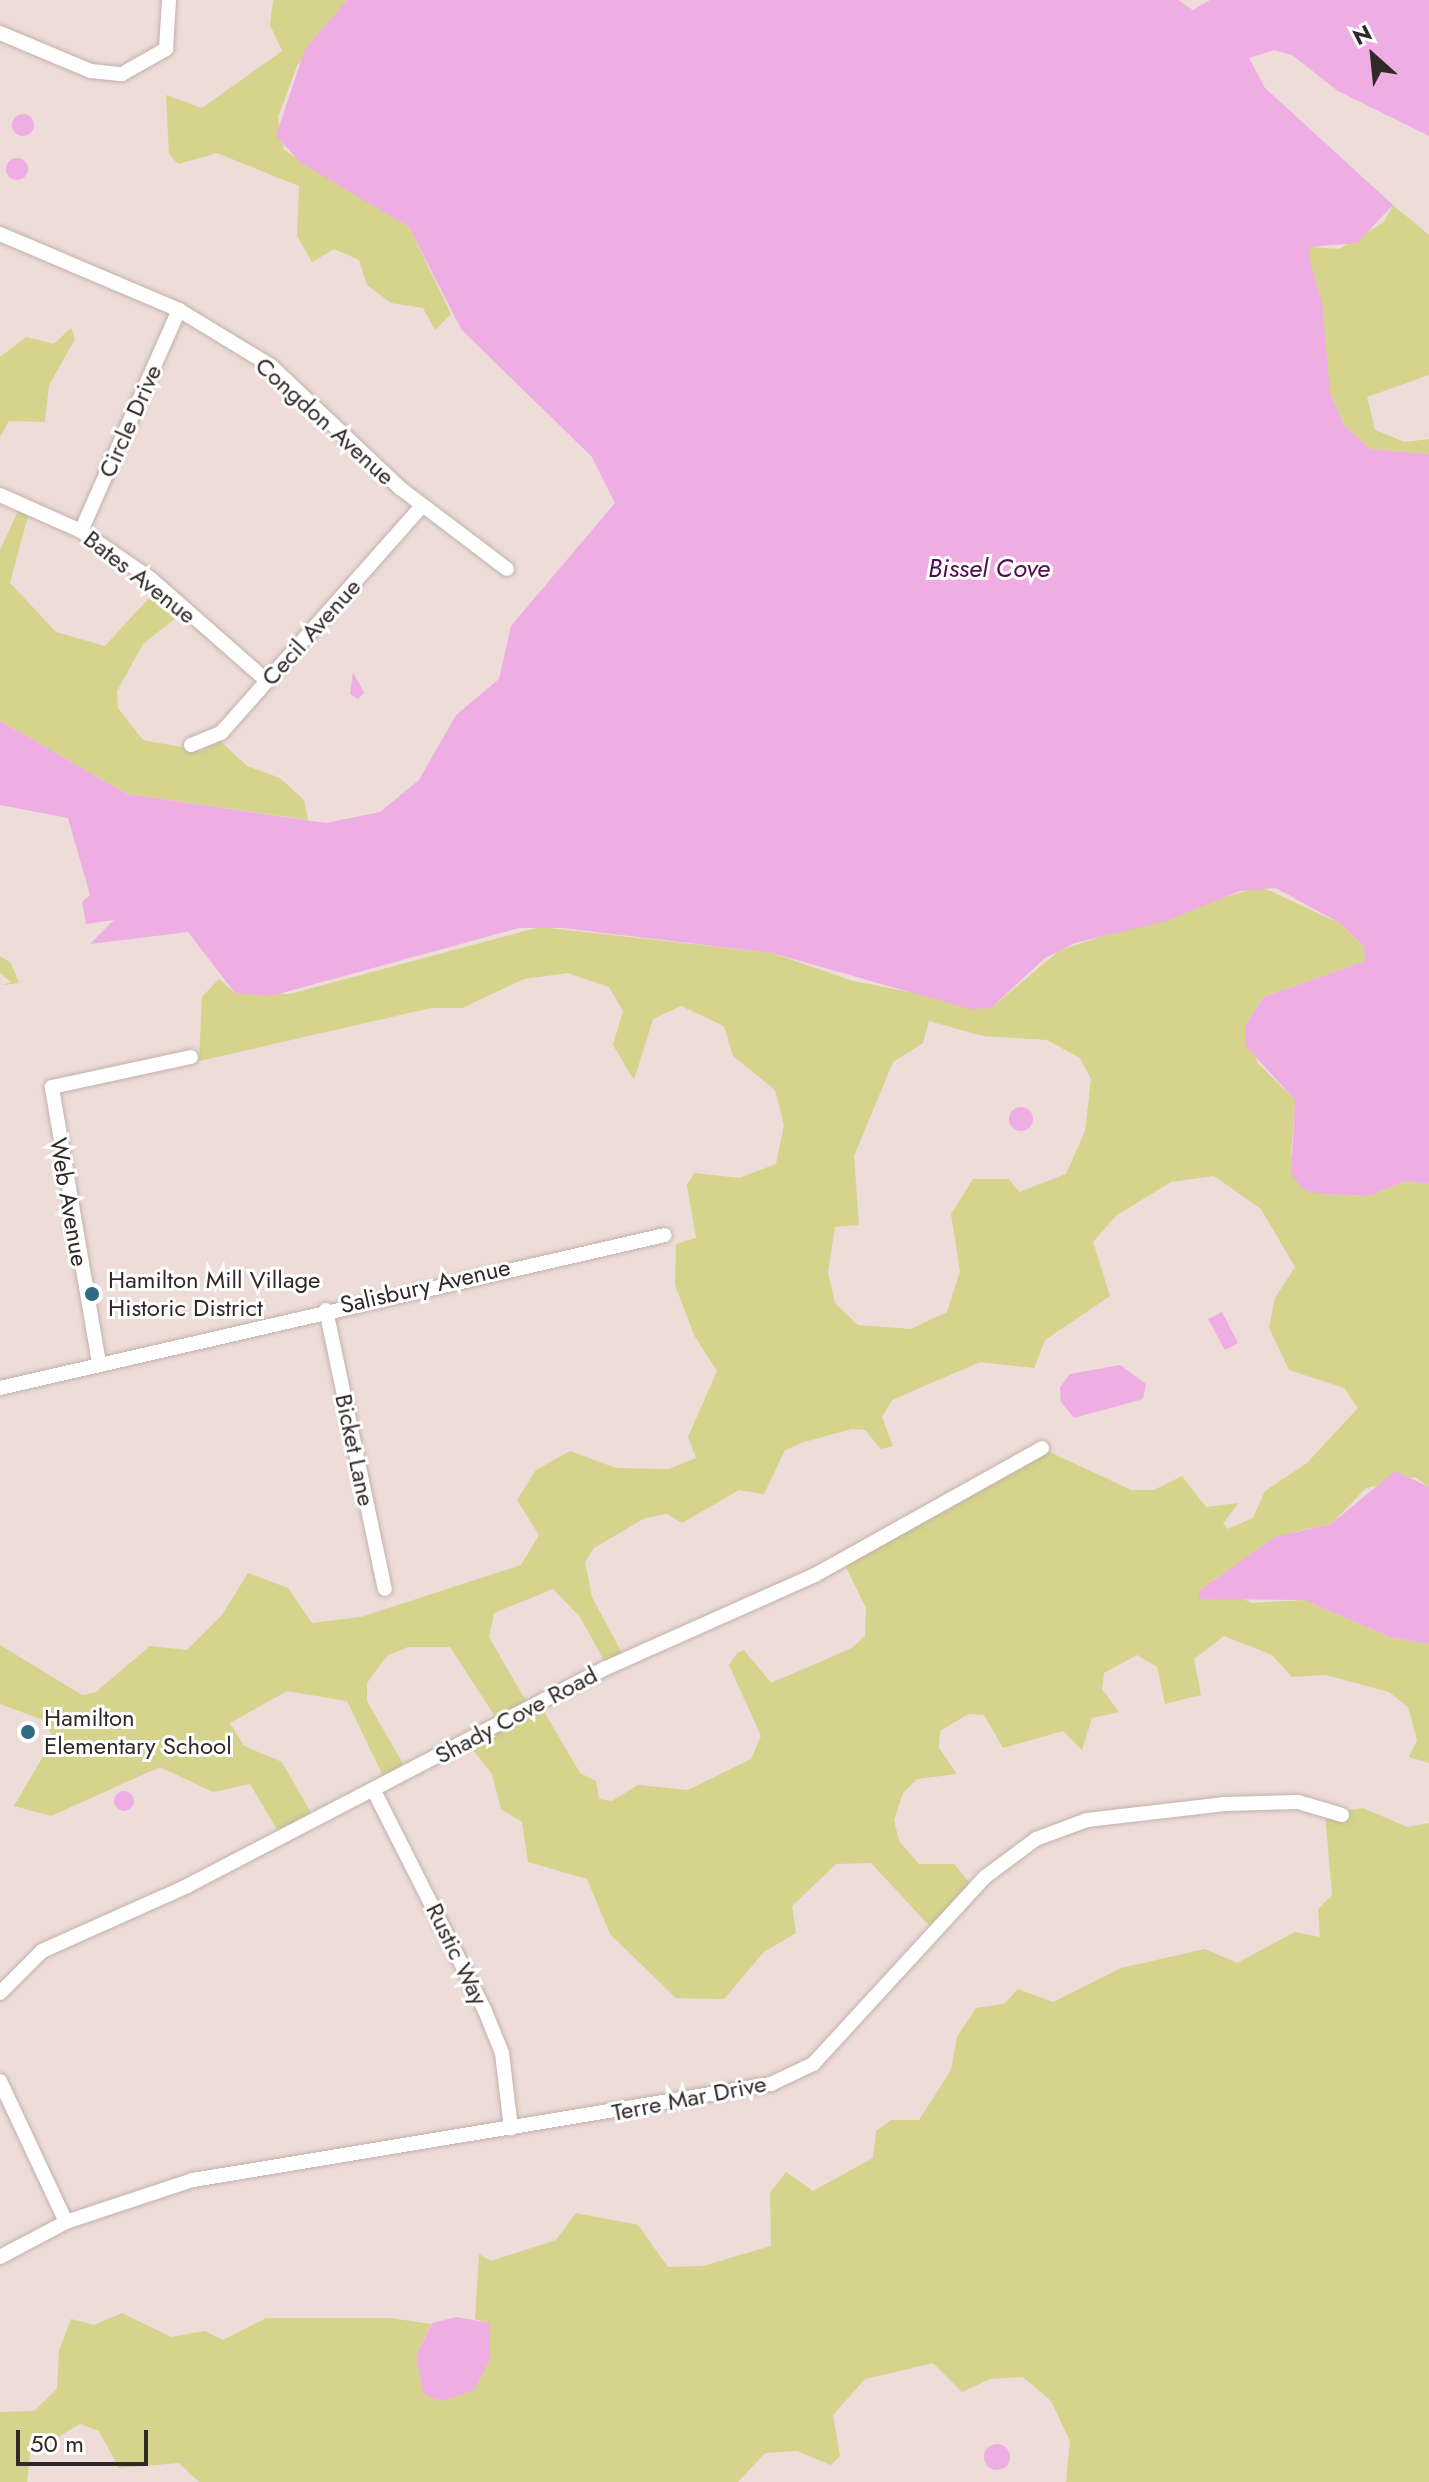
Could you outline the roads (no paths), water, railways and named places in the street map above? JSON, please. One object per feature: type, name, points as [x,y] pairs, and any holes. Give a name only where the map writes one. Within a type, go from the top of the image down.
[{"type":"street","points":[[0,33],[91,71],[122,74],[166,49],[169,0]]},
{"type":"street","name":"Congdon Avenue","points":[[0,234],[179,310],[271,366],[422,506],[507,569]]},
{"type":"street","name":"Circle Drive","points":[[81,531],[179,310]]},
{"type":"street","name":"Bates Avenue","points":[[0,495],[81,531],[151,579],[267,681]]},
{"type":"street","name":"Cecil Avenue","points":[[191,745],[221,733],[422,506]]},
{"type":"street","name":"Web Avenue","points":[[99,1363],[52,1087],[191,1057]]},
{"type":"street","name":"Salisbury Avenue","points":[[0,1388],[326,1310],[665,1235]]},
{"type":"street","name":"Bicket Lane","points":[[326,1310],[385,1589]]},
{"type":"street","name":"Shady Cove Road","points":[[0,1993],[42,1951],[374,1791],[606,1668],[815,1575],[1042,1448]]},
{"type":"street","name":"Rustic Way","points":[[374,1791],[485,2011],[502,2053],[511,2128]]},
{"type":"street","name":"Terre Mar Drive","points":[[0,2257],[66,2222],[193,2180],[713,2097],[771,2084],[813,2064],[985,1877],[1036,1839],[1087,1820],[1225,1804],[1298,1802],[1342,1815]]},
{"type":"street","points":[[0,2081],[66,2222]]},
{"type":"water","name":"Bissel Cove","points":[[347,0],[1178,0],[1193,10],[1210,0],[1429,0],[1429,136],[1338,91],[1292,55],[1274,50],[1249,58],[1265,88],[1393,205],[1357,243],[1310,247],[1310,263],[1322,301],[1330,393],[1344,425],[1370,449],[1429,454],[1429,1184],[1406,1181],[1368,1196],[1320,1194],[1304,1190],[1291,1174],[1295,1100],[1245,1045],[1245,1025],[1264,997],[1365,961],[1364,947],[1341,924],[1276,888],[1240,891],[1166,921],[1075,943],[1045,958],[991,1008],[970,1009],[772,953],[562,928],[519,928],[271,996],[235,993],[188,932],[90,944],[114,920],[86,924],[82,902],[90,895],[68,818],[0,805],[0,721],[127,794],[326,823],[380,812],[419,780],[456,715],[499,679],[511,626],[615,503],[592,457],[461,329],[409,227],[301,163],[276,136],[305,49]]},
{"type":"water","points":[[23,114],[31,117],[34,125],[31,133],[23,136],[15,133],[12,125],[15,117]]},
{"type":"water","points":[[17,158],[25,161],[28,169],[25,177],[17,180],[9,177],[6,169],[9,161]]},
{"type":"water","points":[[353,672],[364,693],[358,699],[350,694]]},
{"type":"water","points":[[1021,1107],[1032,1114],[1033,1119],[1026,1130],[1021,1131],[1010,1124],[1009,1119],[1016,1108]]},
{"type":"water","points":[[1222,1312],[1238,1343],[1225,1350],[1208,1319]]},
{"type":"water","points":[[1120,1365],[1146,1384],[1143,1399],[1074,1418],[1061,1402],[1060,1387],[1070,1374]]},
{"type":"water","points":[[1395,1471],[1429,1487],[1429,1644],[1390,1637],[1304,1600],[1198,1599],[1200,1590],[1275,1537],[1331,1524]]},
{"type":"water","points":[[124,1791],[131,1794],[134,1801],[131,1808],[124,1811],[117,1808],[114,1801],[117,1794]]},
{"type":"water","points":[[457,2317],[489,2323],[490,2359],[474,2390],[442,2401],[424,2394],[416,2356],[432,2323]]},
{"type":"water","points":[[997,2444],[1006,2448],[1010,2457],[1006,2466],[997,2470],[988,2466],[984,2457],[988,2448]]},
{"type":"place","name":"Hamilton Mill Village Historic District","points":[[92,1294]]},
{"type":"place","name":"Hamilton Elementary School","points":[[28,1732]]}]
